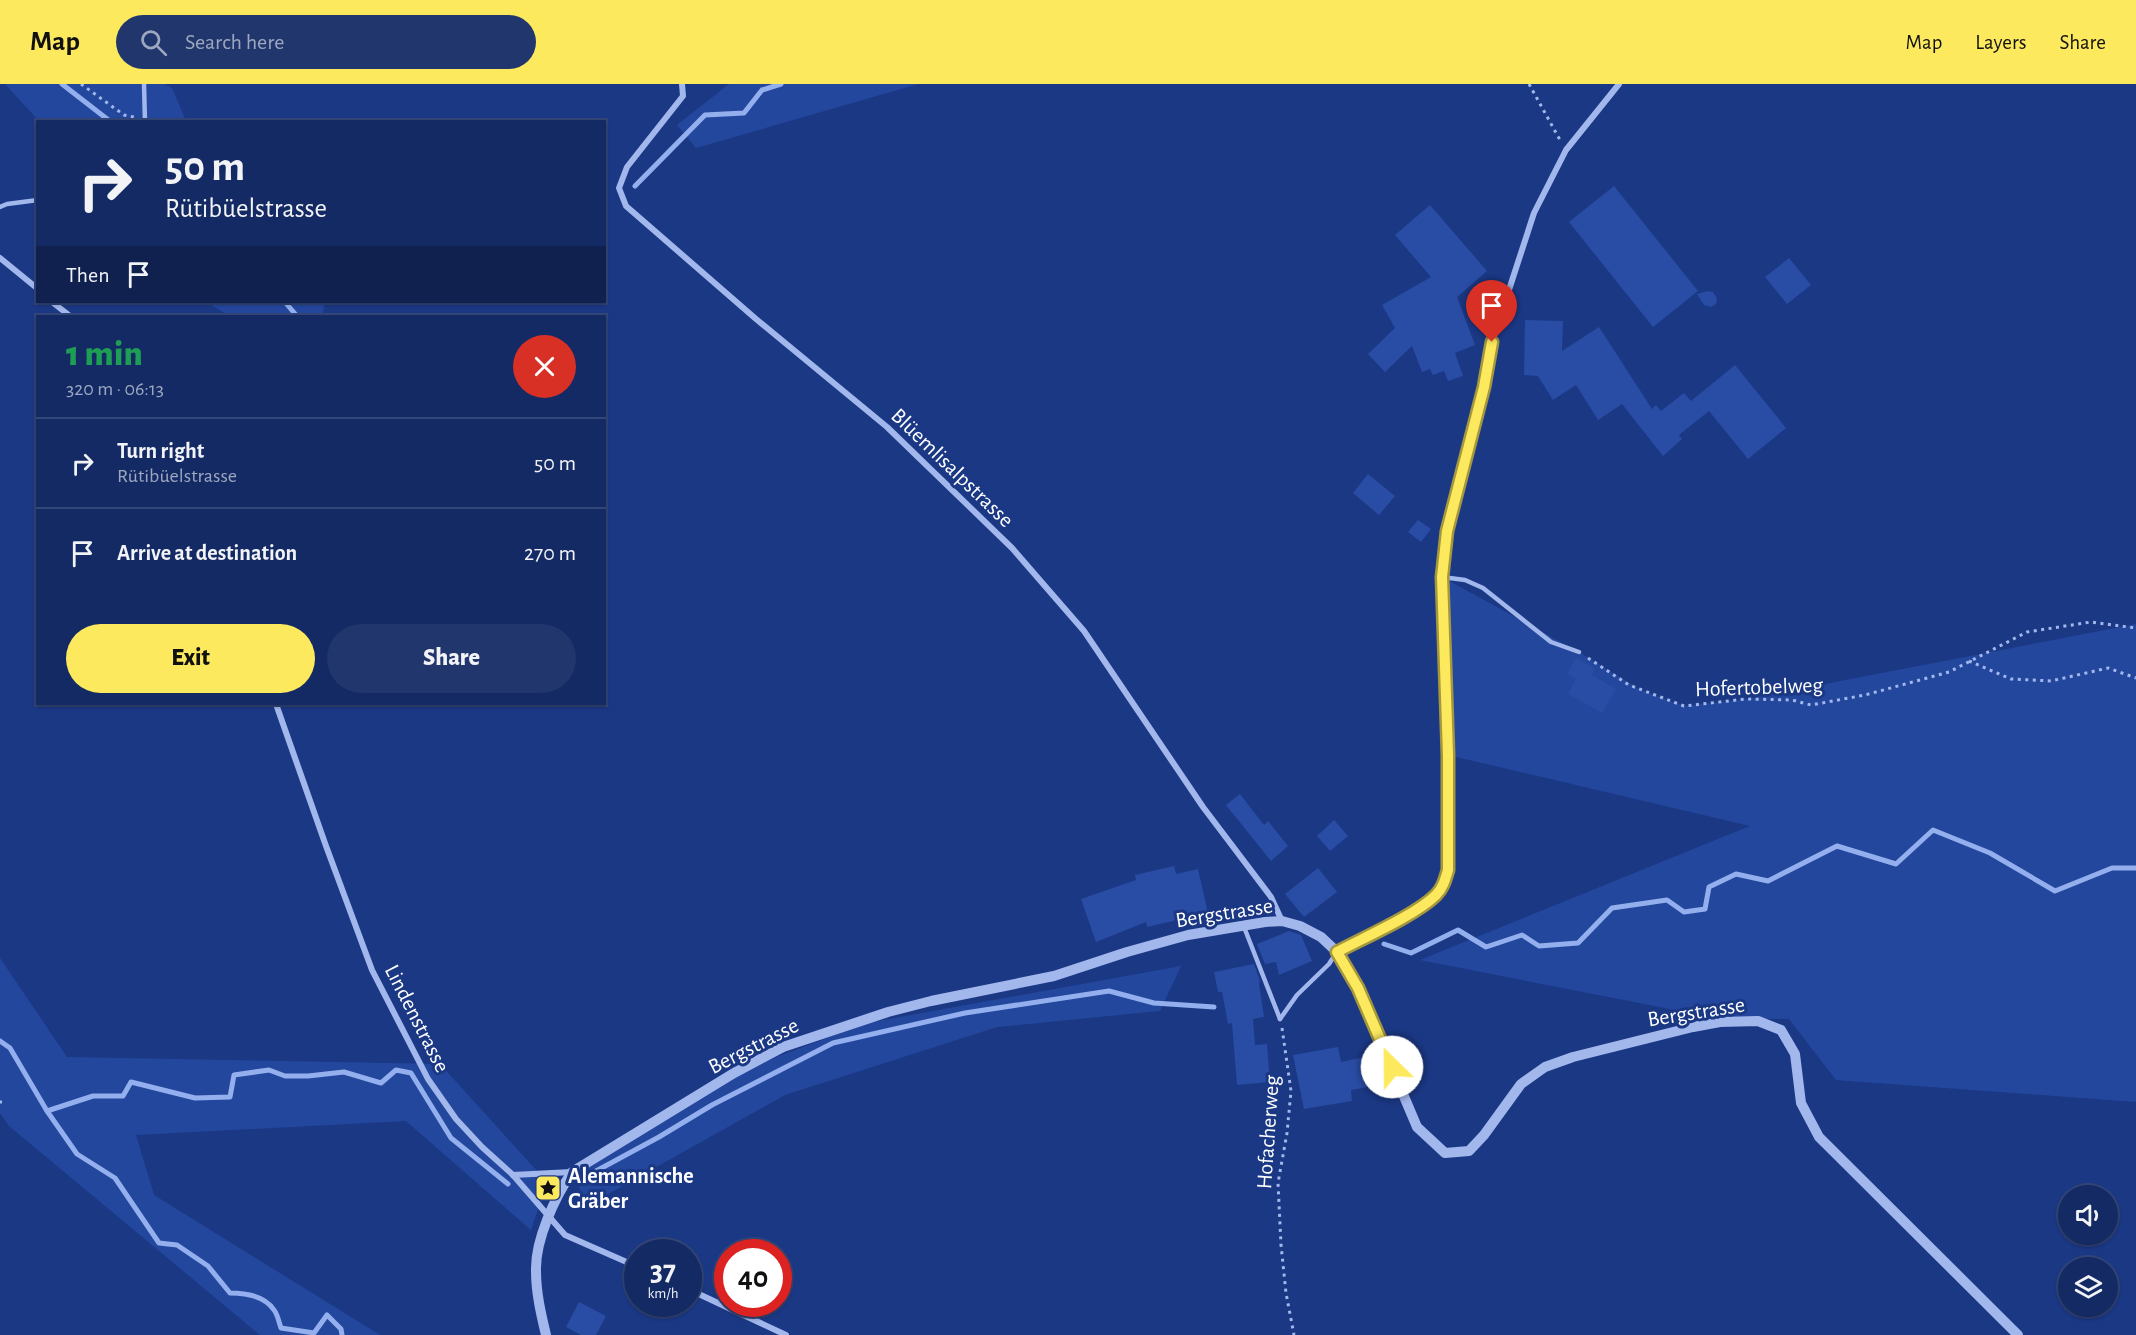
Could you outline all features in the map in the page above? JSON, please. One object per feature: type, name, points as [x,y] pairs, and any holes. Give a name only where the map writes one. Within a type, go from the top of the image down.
[{"type":"street","name":"Blüemlisalpstrasse","points":[[682,84],[683,96],[627,167],[619,188],[626,206],[756,319],[887,427],[1012,548],[1084,631],[1203,807],[1270,897],[1282,921]]},
{"type":"street","points":[[1337,952],[1411,913],[1435,896],[1444,885],[1448,870],[1448,755],[1442,577],[1447,531],[1484,387],[1492,342],[1533,213],[1566,150],[1619,84]]},
{"type":"street","points":[[0,258],[36,288]]},
{"type":"street","points":[[53,303],[69,315]]},
{"type":"street","name":"Lindenstrasse","points":[[276,705],[372,970],[428,1080],[456,1119],[513,1175],[565,1234],[624,1261]]},
{"type":"street","name":"Bergstrasse","points":[[546,1335],[537,1296],[536,1269],[539,1246],[560,1191],[572,1172],[734,1073],[783,1047],[888,1012],[1054,976],[1188,935],[1243,924],[1282,921],[1300,926],[1321,937],[1337,952],[1358,988],[1417,1127],[1445,1153],[1469,1151],[1484,1135],[1521,1084],[1545,1067],[1573,1057],[1720,1022],[1758,1020],[1780,1030],[1796,1054],[1801,1103],[1819,1137],[2018,1335]]},
{"type":"street","points":[[513,1175],[572,1172]]},
{"type":"street","points":[[702,1296],[786,1335]]},
{"type":"lane","points":[[144,84],[145,120]]},
{"type":"lane","points":[[0,207],[36,200]]},
{"type":"lane","points":[[1442,577],[1465,580],[1483,588],[1551,642],[1579,652]]},
{"type":"lane","points":[[1243,924],[1280,1019]]},
{"type":"lane","points":[[1280,1019],[1297,995],[1329,964],[1337,952]]},
{"type":"path","points":[[81,84],[124,115],[145,120]]},
{"type":"path","points":[[1529,84],[1566,150]]},
{"type":"path","name":"Hofertobelweg","points":[[1579,652],[1629,685],[1684,706],[1746,699],[1792,700],[1811,705],[1865,695],[1949,672],[2027,632],[2091,622],[2136,628]]},
{"type":"path","points":[[1969,662],[2011,679],[2051,681],[2108,668],[2136,678]]},
{"type":"path","name":"Hofacherweg","points":[[1280,1019],[1291,1091],[1287,1133],[1278,1183],[1280,1234],[1286,1293],[1294,1335]]},
{"type":"shaded area","points":[[5,84],[164,84],[172,88],[186,120],[38,120]]},
{"type":"shaded area","points":[[729,84],[918,84],[696,148],[677,125]]},
{"type":"shaded area","points":[[208,303],[325,303],[322,315],[228,315]]},
{"type":"shaded area","points":[[1442,577],[1579,652],[1639,689],[1684,706],[1747,699],[2136,624],[2136,1102],[1836,1080],[1789,1019],[1716,1018],[1420,960],[1750,826],[1448,755]]},
{"type":"shaded area","points":[[0,958],[67,1057],[440,1064],[547,1182],[531,1230],[406,1121],[136,1135],[154,1195],[380,1335],[260,1335],[9,1126],[0,1113]]},
{"type":"shaded area","points":[[1181,966],[1160,1011],[997,1027],[785,1095],[601,1198],[582,1203],[576,1169],[734,1073],[867,1023]]},
{"type":"building","points":[[1614,186],[1698,291],[1653,327],[1569,222]]},
{"type":"building","points":[[1430,205],[1487,271],[1457,297],[1475,345],[1455,353],[1463,376],[1448,381],[1444,371],[1433,375],[1430,369],[1422,372],[1412,346],[1385,372],[1368,354],[1395,328],[1382,305],[1431,277],[1395,235]]},
{"type":"building","points":[[1789,258],[1811,285],[1787,304],[1765,277]]},
{"type":"building","points":[[1713,292],[1717,299],[1716,304],[1711,307],[1704,305],[1697,294]]},
{"type":"building","points":[[1525,320],[1563,321],[1562,351],[1599,327],[1652,409],[1656,405],[1661,411],[1684,393],[1691,401],[1735,365],[1786,428],[1748,459],[1709,411],[1679,435],[1682,439],[1663,456],[1622,404],[1598,420],[1576,385],[1553,400],[1538,376],[1524,375]]},
{"type":"building","points":[[1368,474],[1395,496],[1379,515],[1353,493]]},
{"type":"building","points":[[1418,520],[1431,529],[1421,542],[1408,532]]},
{"type":"building","points":[[1576,658],[1595,669],[1592,675],[1616,689],[1602,713],[1568,694],[1576,679],[1567,674]]},
{"type":"building","points":[[1240,794],[1264,825],[1268,821],[1288,846],[1271,861],[1226,805]]},
{"type":"building","points":[[1334,820],[1348,836],[1330,851],[1317,836]]},
{"type":"building","points":[[1174,866],[1176,874],[1198,869],[1208,913],[1147,927],[1146,922],[1096,942],[1081,899],[1136,880],[1135,875]]},
{"type":"building","points":[[1318,868],[1337,892],[1304,917],[1285,894]]},
{"type":"building","points":[[1289,931],[1301,935],[1312,961],[1279,975],[1276,962],[1265,964],[1257,944]]},
{"type":"building","points":[[1254,964],[1260,981],[1264,1017],[1253,1019],[1255,1045],[1267,1044],[1270,1082],[1237,1085],[1232,1023],[1228,1024],[1222,992],[1218,992],[1214,972]]},
{"type":"building","points":[[1338,1047],[1341,1062],[1374,1055],[1379,1085],[1351,1090],[1352,1101],[1304,1109],[1293,1055]]},
{"type":"building","points":[[579,1302],[606,1316],[596,1335],[581,1335],[566,1327]]},
{"type":"waterway","points":[[62,84],[108,120]]},
{"type":"waterway","points":[[635,186],[705,115],[744,113],[762,90],[781,84]]},
{"type":"waterway","points":[[286,303],[296,315]]},
{"type":"waterway","points":[[1384,944],[1411,953],[1458,930],[1486,947],[1522,935],[1539,946],[1578,943],[1612,908],[1667,900],[1684,912],[1705,909],[1709,887],[1736,874],[1768,881],[1837,846],[1896,864],[1933,830],[1990,853],[2055,891],[2112,868],[2136,868]]},
{"type":"waterway","points":[[585,1177],[712,1105],[833,1043],[965,1013],[1109,991],[1154,1003],[1214,1007]]},
{"type":"waterway","points":[[0,1041],[10,1048],[47,1111],[77,1154],[115,1178],[159,1243],[177,1245],[208,1266],[230,1293],[249,1295],[266,1301],[275,1312],[281,1328],[314,1333],[327,1315],[341,1329],[342,1335]]},
{"type":"waterway","points":[[47,1111],[93,1096],[123,1096],[131,1082],[195,1098],[230,1097],[234,1075],[269,1070],[285,1076],[344,1072],[381,1083],[396,1070],[411,1073],[451,1138],[508,1184]]},
{"type":"place","name":"Alemannische Gräber","points":[[548,1188]]},
{"type":"route","points":[[1392,1067],[1358,988],[1337,952],[1411,913],[1435,896],[1444,885],[1448,870],[1448,755],[1442,577],[1447,531],[1484,387],[1492,342]]}]
